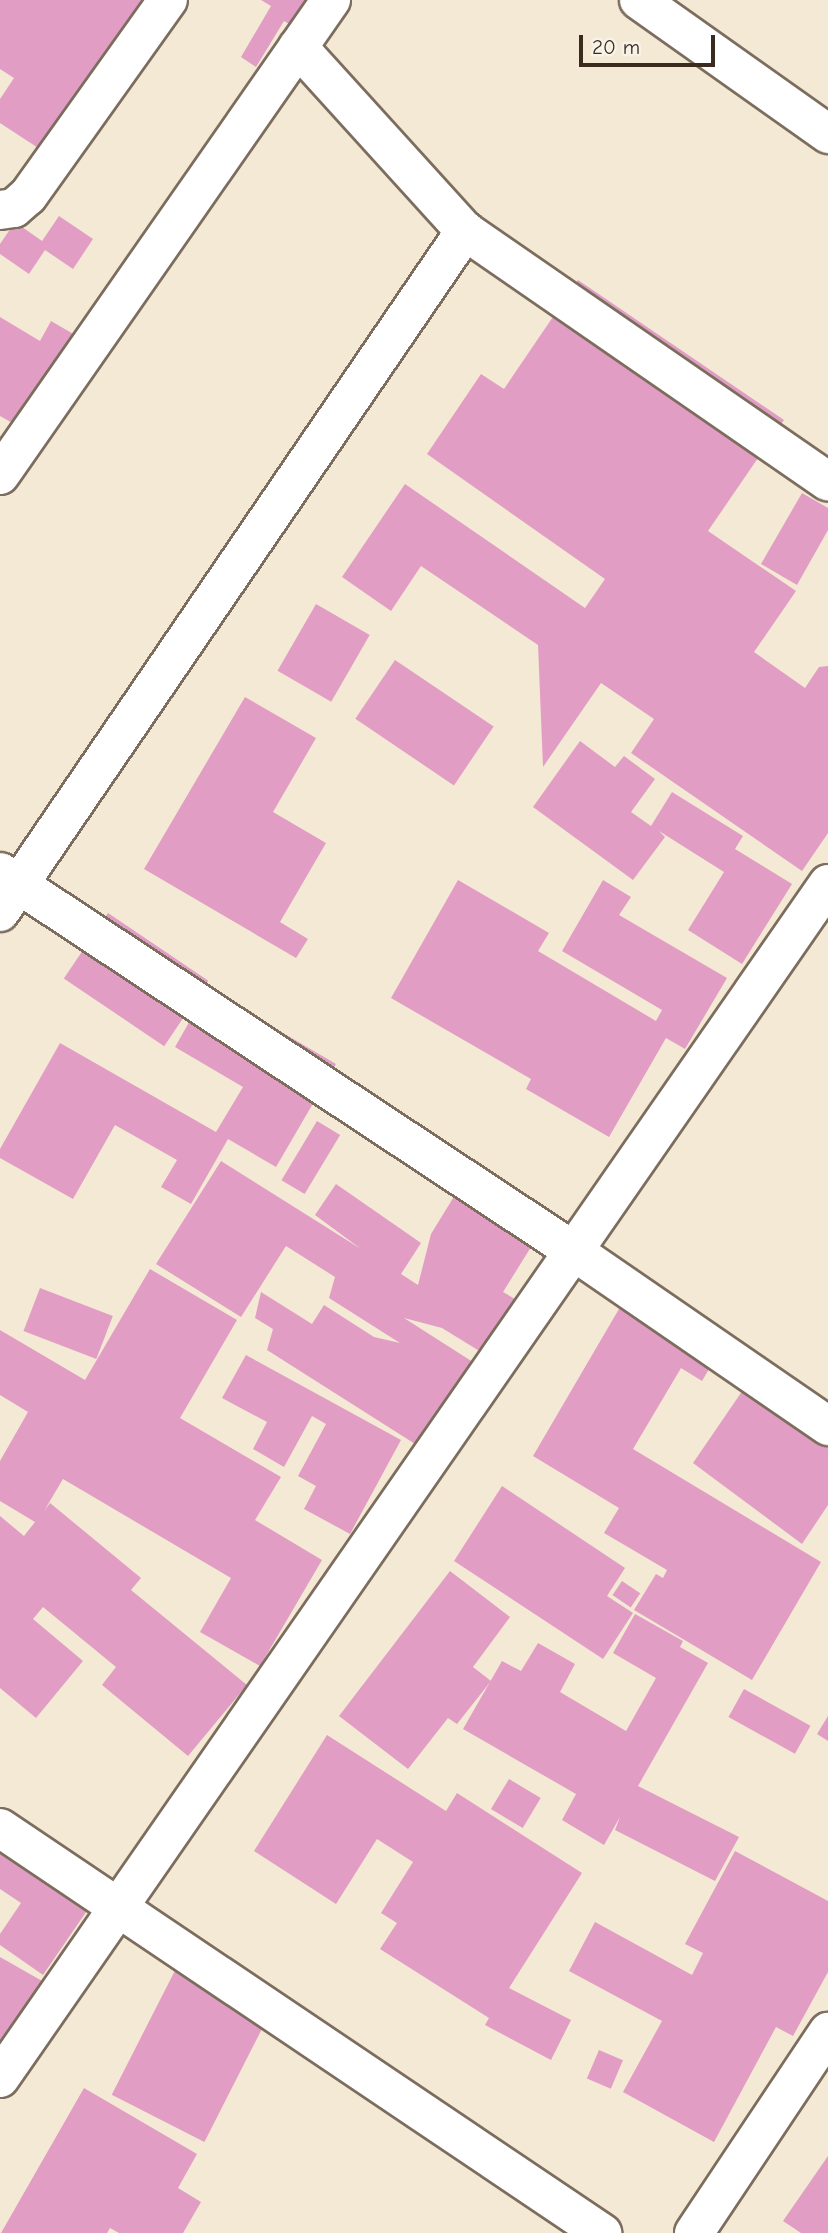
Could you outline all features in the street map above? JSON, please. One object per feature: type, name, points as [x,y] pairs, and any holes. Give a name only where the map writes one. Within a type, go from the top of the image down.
[{"type":"street","points":[[0,210],[13,208],[27,196],[168,0]]},
{"type":"street","points":[[0,475],[331,0]]},
{"type":"street","points":[[639,0],[828,134]]},
{"type":"street","points":[[298,47],[465,232],[828,481]]},
{"type":"street","points":[[465,232],[6,889],[572,1250],[828,1426]]},
{"type":"street","points":[[0,2078],[828,884]]},
{"type":"street","points":[[0,1828],[603,2233]]},
{"type":"street","points":[[694,2233],[828,2032]]},
{"type":"building","points":[[0,0],[152,0],[52,157],[0,123],[0,99],[14,78],[0,69]]},
{"type":"building","points":[[261,0],[310,0],[294,27],[284,21],[256,67],[241,57],[271,6]]},
{"type":"building","points":[[59,216],[93,239],[73,269],[45,250],[29,274],[0,254],[0,244],[15,222],[42,241]]},
{"type":"building","points":[[578,280],[784,420],[708,531],[796,591],[754,652],[805,688],[819,667],[828,666],[828,833],[802,871],[631,753],[654,719],[601,683],[543,767],[538,645],[421,566],[391,611],[342,577],[405,484],[585,608],[605,579],[427,454],[481,374],[504,389]]},
{"type":"building","points":[[0,317],[40,341],[51,321],[82,339],[28,432],[0,416]]},
{"type":"building","points":[[802,493],[828,508],[828,530],[797,585],[761,564]]},
{"type":"building","points":[[316,604],[370,635],[331,702],[278,671]]},
{"type":"building","points":[[395,660],[494,727],[454,785],[355,719]]},
{"type":"building","points":[[245,697],[316,738],[273,812],[326,843],[280,922],[308,939],[296,958],[144,869]]},
{"type":"building","points":[[580,741],[615,767],[624,756],[655,779],[631,812],[651,826],[672,792],[743,836],[735,849],[792,884],[742,964],[688,930],[724,872],[659,831],[665,837],[633,880],[533,807]]},
{"type":"building","points":[[458,880],[549,933],[538,951],[656,1021],[662,1010],[562,951],[603,880],[631,897],[619,915],[727,978],[685,1049],[666,1038],[609,1137],[526,1089],[531,1079],[391,998]]},
{"type":"building","points":[[108,913],[208,981],[164,1046],[64,978]]},
{"type":"building","points":[[208,989],[336,1064],[276,1167],[228,1139],[191,1204],[161,1187],[177,1160],[115,1125],[73,1199],[0,1158],[0,1149],[60,1043],[216,1132],[243,1087],[175,1047]]},
{"type":"building","points":[[317,1121],[340,1135],[305,1194],[281,1180]]},
{"type":"building","points":[[221,1161],[361,1249],[315,1215],[336,1184],[421,1243],[401,1274],[418,1285],[431,1234],[466,1177],[546,1223],[503,1292],[515,1299],[481,1352],[442,1328],[404,1318],[476,1364],[423,1449],[267,1350],[273,1329],[255,1318],[261,1292],[312,1324],[324,1305],[374,1337],[400,1343],[329,1298],[335,1277],[286,1246],[241,1317],[156,1264]]},
{"type":"building","points":[[150,1269],[237,1320],[180,1418],[281,1477],[255,1520],[322,1560],[260,1666],[200,1632],[231,1578],[63,1479],[44,1511],[50,1503],[141,1578],[131,1590],[247,1685],[188,1756],[102,1685],[116,1667],[43,1607],[33,1619],[83,1661],[36,1718],[0,1688],[0,1516],[24,1536],[35,1522],[0,1501],[0,1461],[28,1412],[0,1395],[0,1330],[85,1380]]},
{"type":"building","points":[[633,1285],[726,1340],[702,1381],[681,1368],[633,1449],[821,1562],[752,1680],[634,1610],[656,1574],[663,1578],[667,1570],[604,1533],[619,1508],[533,1456]]},
{"type":"building","points":[[40,1288],[113,1316],[96,1359],[24,1331]]},
{"type":"building","points":[[246,1355],[401,1440],[350,1534],[304,1509],[316,1486],[298,1476],[326,1424],[312,1416],[284,1467],[253,1449],[267,1422],[222,1398]]},
{"type":"building","points":[[745,1387],[828,1407],[828,1505],[802,1544],[693,1463]]},
{"type":"building","points":[[502,1486],[625,1568],[607,1596],[633,1613],[603,1659],[454,1561]]},
{"type":"building","points":[[450,1571],[510,1617],[473,1667],[491,1681],[457,1724],[448,1718],[408,1769],[339,1716]]},
{"type":"building","points":[[622,1581],[640,1593],[631,1607],[612,1595]]},
{"type":"building","points":[[635,1614],[683,1641],[680,1647],[708,1663],[638,1786],[739,1837],[715,1881],[615,1830],[620,1817],[604,1845],[562,1820],[576,1794],[463,1729],[502,1661],[521,1671],[538,1643],[575,1664],[560,1692],[626,1731],[656,1678],[613,1653]]},
{"type":"building","points":[[744,1689],[810,1726],[795,1754],[728,1717]]},
{"type":"building","points":[[828,1716],[828,1741],[817,1734]]},
{"type":"building","points":[[327,1735],[446,1811],[457,1793],[582,1873],[509,1988],[571,2020],[551,2060],[485,2025],[489,2018],[380,1949],[397,1923],[381,1913],[413,1862],[377,1839],[336,1904],[254,1851]]},
{"type":"building","points":[[509,1779],[541,1798],[523,1828],[491,1809]]},
{"type":"building","points":[[0,1844],[108,1880],[43,1975],[0,1945],[0,1934],[21,1903],[0,1889]]},
{"type":"building","points":[[735,1851],[828,1901],[828,1972],[793,2036],[776,2027],[714,2142],[623,2092],[662,2021],[569,1971],[595,1922],[692,1975],[703,1953],[685,1944]]},
{"type":"building","points":[[188,1945],[281,1992],[204,2142],[112,2095]]},
{"type":"building","points":[[0,1957],[44,1982],[0,2058]]},
{"type":"building","points":[[599,2050],[623,2060],[611,2089],[587,2079]]},
{"type":"building","points":[[84,2088],[197,2154],[178,2188],[201,2202],[183,2233],[119,2233],[110,2228],[107,2233],[1,2233]]},
{"type":"building","points":[[828,2156],[828,2233],[801,2233],[783,2221]]}]
